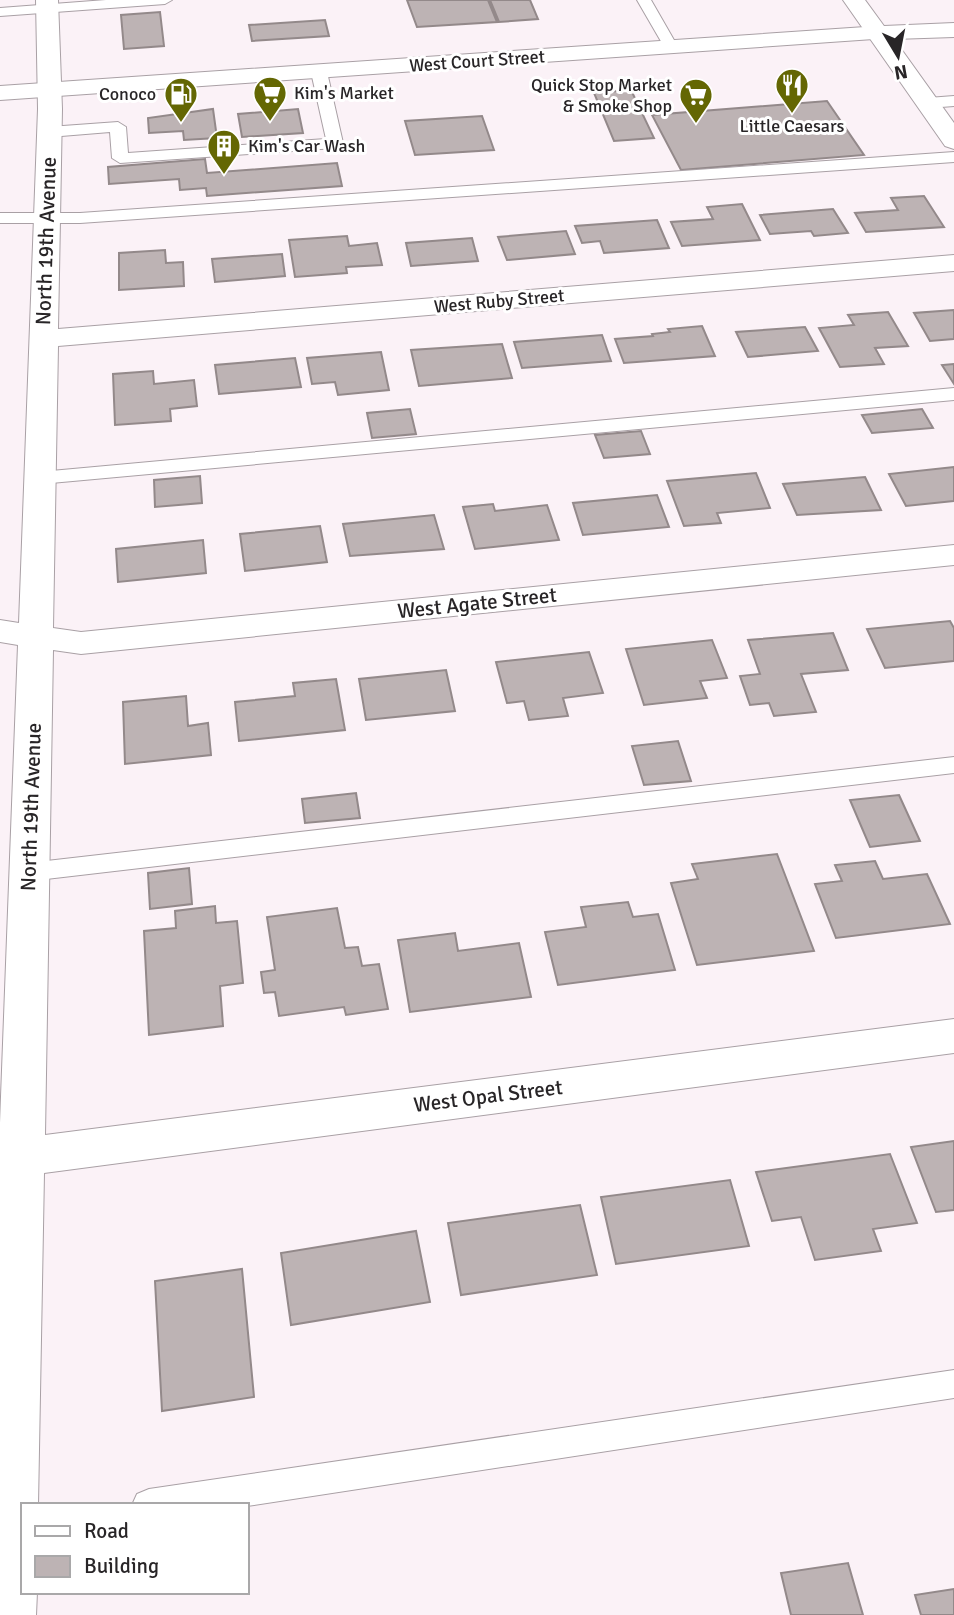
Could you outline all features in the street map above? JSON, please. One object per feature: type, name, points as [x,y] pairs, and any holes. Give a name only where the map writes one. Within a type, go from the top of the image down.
[{"type":"street","points":[[854,0],[880,33],[954,141]]},
{"type":"street","name":"North 19th Avenue","points":[[9,1615],[17,1525],[21,1157],[29,872],[18,634],[40,478],[50,90],[47,4]]},
{"type":"street","name":"West Court Street","points":[[0,93],[954,30]]},
{"type":"street","name":"West Ruby Street","points":[[43,339],[954,263]]},
{"type":"street","name":"West Agate Street","points":[[18,634],[58,642],[101,641],[954,555]]},
{"type":"street","name":"West Opal Street","points":[[21,1157],[954,1036]]},
{"type":"lane","points":[[0,12],[47,4],[165,0]]},
{"type":"lane","points":[[644,0],[671,47]]},
{"type":"lane","points":[[49,132],[118,127],[120,158],[335,143],[319,72]]},
{"type":"lane","points":[[928,103],[954,101]]},
{"type":"lane","points":[[0,218],[80,218],[954,157]]},
{"type":"lane","points":[[40,478],[954,394]]},
{"type":"lane","points":[[29,872],[954,765]]},
{"type":"lane","points":[[162,1503],[954,1384]]},
{"type":"building","points":[[407,0],[488,0],[497,22],[417,27]]},
{"type":"building","points":[[490,0],[530,0],[538,19],[499,22]]},
{"type":"building","points":[[160,12],[164,46],[124,49],[121,15]]},
{"type":"building","points":[[325,20],[329,36],[252,41],[249,25]]},
{"type":"building","points":[[631,90],[654,138],[614,141],[594,93]]},
{"type":"building","points":[[827,101],[864,155],[681,170],[652,115]]},
{"type":"building","name":"Conoco","points":[[213,109],[217,138],[184,140],[183,131],[149,133],[148,118]]},
{"type":"building","name":"Kim's Market","points":[[298,109],[303,133],[242,137],[238,114]]},
{"type":"building","points":[[482,116],[494,150],[415,155],[405,121]]},
{"type":"building","name":"Kim's Car Wash","points":[[205,159],[207,173],[337,163],[342,186],[207,196],[206,188],[180,190],[179,179],[109,184],[108,167]]},
{"type":"building","points":[[924,196],[944,227],[866,232],[855,213],[898,210],[891,198]]},
{"type":"building","points":[[742,204],[760,240],[682,246],[671,222],[713,219],[707,207]]},
{"type":"building","points":[[833,209],[848,233],[814,236],[811,231],[770,234],[760,215]]},
{"type":"building","points":[[657,220],[669,248],[604,253],[600,241],[582,243],[575,226]]},
{"type":"building","points":[[566,231],[575,254],[507,260],[498,237]]},
{"type":"building","points":[[347,236],[349,246],[377,243],[382,265],[346,267],[347,273],[295,277],[289,240]]},
{"type":"building","points":[[472,238],[478,261],[411,266],[406,243]]},
{"type":"building","points":[[165,250],[166,263],[183,262],[184,286],[119,290],[119,253]]},
{"type":"building","points":[[282,254],[285,276],[215,282],[212,259]]},
{"type":"building","points":[[954,310],[954,339],[930,341],[914,313]]},
{"type":"building","points":[[888,312],[908,346],[875,348],[884,364],[840,367],[819,328],[854,325],[848,315]]},
{"type":"building","points":[[702,326],[715,356],[624,363],[615,339],[653,336],[652,334],[670,332],[668,329]]},
{"type":"building","points":[[805,327],[818,351],[748,357],[736,332]]},
{"type":"building","points":[[602,335],[611,361],[522,368],[514,342]]},
{"type":"building","points":[[502,344],[512,378],[419,386],[411,350]]},
{"type":"building","points":[[381,352],[389,390],[338,395],[335,382],[312,384],[307,358]]},
{"type":"building","points":[[295,358],[301,387],[219,394],[215,365]]},
{"type":"building","points":[[954,364],[954,384],[942,365]]},
{"type":"building","points":[[153,371],[154,384],[194,380],[197,406],[170,409],[171,421],[115,425],[113,374]]},
{"type":"building","points":[[410,409],[416,434],[372,438],[367,413]]},
{"type":"building","points":[[922,409],[933,428],[872,433],[862,415]]},
{"type":"building","points":[[641,431],[650,454],[604,458],[595,435]]},
{"type":"building","points":[[954,467],[954,501],[906,506],[889,474]]},
{"type":"building","points":[[756,473],[770,508],[717,513],[721,523],[684,526],[667,481]]},
{"type":"building","points":[[200,476],[202,503],[155,507],[154,480]]},
{"type":"building","points":[[865,477],[881,510],[797,515],[783,484]]},
{"type":"building","points":[[657,495],[669,527],[583,535],[573,503]]},
{"type":"building","points":[[493,504],[495,511],[547,505],[559,540],[475,549],[463,507]]},
{"type":"building","points":[[434,515],[444,549],[350,556],[343,524]]},
{"type":"building","points":[[320,526],[327,562],[245,571],[240,534]]},
{"type":"building","points":[[203,540],[206,573],[118,582],[116,549]]},
{"type":"building","points":[[950,621],[954,628],[954,661],[885,668],[867,629]]},
{"type":"building","points":[[833,633],[848,670],[801,674],[816,712],[774,716],[769,703],[750,705],[740,676],[760,674],[748,640]]},
{"type":"building","points":[[712,640],[727,678],[700,681],[707,698],[644,705],[626,649]]},
{"type":"building","points":[[589,652],[603,693],[563,698],[568,716],[529,720],[524,701],[507,703],[496,662]]},
{"type":"building","points":[[446,670],[455,711],[366,720],[359,679]]},
{"type":"building","points":[[336,679],[345,730],[239,741],[235,702],[295,696],[293,683]]},
{"type":"building","points":[[186,696],[188,726],[208,723],[211,755],[125,764],[123,702]]},
{"type":"building","points":[[678,741],[691,781],[644,785],[632,746]]},
{"type":"building","points":[[356,793],[360,818],[305,823],[302,799]]},
{"type":"building","points":[[899,795],[920,841],[870,847],[850,800]]},
{"type":"building","points":[[777,854],[814,951],[697,965],[671,883],[698,879],[692,864]]},
{"type":"building","points":[[875,861],[883,879],[927,874],[950,924],[836,938],[815,884],[842,881],[835,865]]},
{"type":"building","points":[[189,868],[192,904],[150,909],[148,873]]},
{"type":"building","points":[[628,902],[633,917],[658,914],[675,970],[558,985],[545,932],[586,927],[581,907]]},
{"type":"building","points":[[215,906],[216,923],[237,921],[243,983],[220,986],[223,1026],[149,1035],[144,931],[176,928],[175,911]]},
{"type":"building","points":[[337,908],[345,948],[358,947],[362,966],[379,964],[388,1009],[346,1015],[344,1007],[279,1016],[275,992],[264,993],[261,972],[275,970],[267,917]]},
{"type":"building","points":[[455,933],[458,951],[519,943],[531,997],[410,1012],[398,940]]},
{"type":"building","points":[[954,1141],[954,1210],[936,1212],[911,1147]]},
{"type":"building","points":[[890,1154],[917,1223],[873,1229],[881,1251],[815,1260],[801,1217],[772,1221],[756,1172]]},
{"type":"building","points":[[730,1180],[749,1246],[616,1264],[601,1197]]},
{"type":"building","points":[[580,1205],[597,1275],[461,1295],[448,1223]]},
{"type":"building","points":[[416,1231],[430,1302],[291,1325],[281,1253]]},
{"type":"building","points":[[242,1269],[254,1397],[162,1411],[155,1281]]},
{"type":"building","points":[[848,1563],[863,1615],[791,1615],[781,1573]]},
{"type":"building","points":[[954,1589],[954,1615],[921,1615],[915,1595]]},
{"type":"place","name":"Little Caesars","points":[[792,115]]},
{"type":"place","name":"Kim's Market","points":[[270,123]]},
{"type":"place","name":"Conoco","points":[[181,124]]},
{"type":"place","name":"Quick Stop Market & Smoke Shop","points":[[696,125]]},
{"type":"place","name":"Kim's Car Wash","points":[[224,176]]}]
